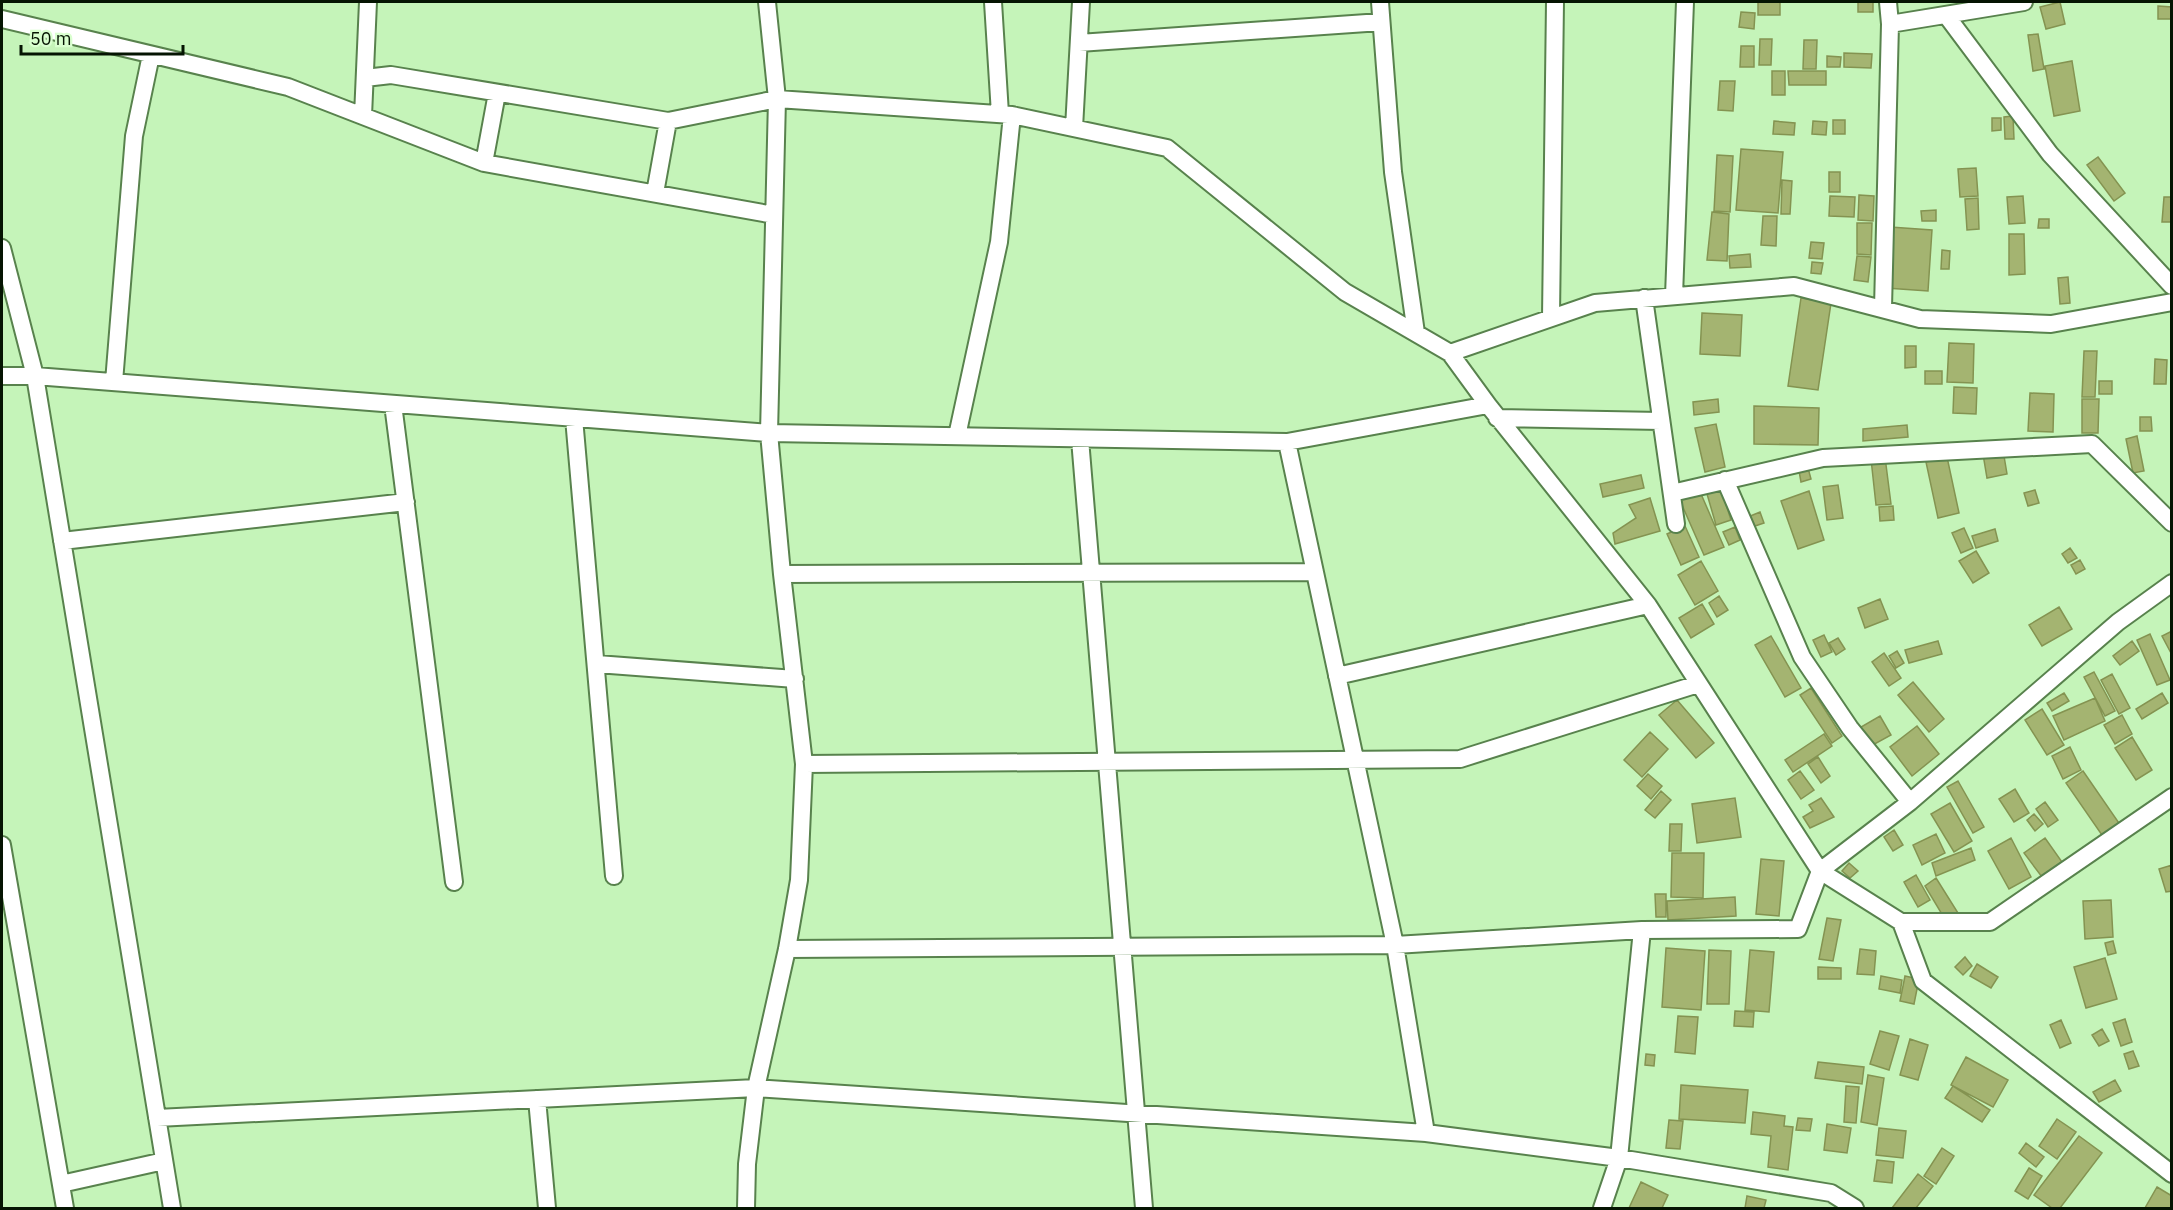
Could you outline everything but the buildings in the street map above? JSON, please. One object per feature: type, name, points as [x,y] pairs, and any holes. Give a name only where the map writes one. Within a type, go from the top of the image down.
[{"type":"street","points":[[363,116],[368,2]]},
{"type":"street","points":[[746,1209],[747,1164],[756,1088],[787,949],[799,880],[804,764],[782,574],[770,433],[777,99],[767,2]]},
{"type":"street","points":[[957,436],[999,243],[1006,114],[993,2]]},
{"type":"street","points":[[1074,128],[1081,2]]},
{"type":"street","points":[[1380,2],[1392,172],[1416,333]]},
{"type":"street","points":[[1551,318],[1555,2]]},
{"type":"street","points":[[1674,296],[1685,2]]},
{"type":"street","points":[[1883,308],[1890,24],[1888,2]]},
{"type":"street","points":[[1890,24],[2024,2]]},
{"type":"street","points":[[1946,15],[2050,154],[2172,286]]},
{"type":"street","points":[[2,19],[288,87],[483,163],[774,215]]},
{"type":"street","points":[[1078,43],[1381,22]]},
{"type":"street","points":[[114,382],[134,136],[151,55]]},
{"type":"street","points":[[365,78],[391,75],[668,121],[777,99],[1006,114],[1167,148],[1346,292],[1450,353],[1492,412],[1648,605],[1820,871],[1901,922],[1990,922],[2172,797]]},
{"type":"street","points":[[483,163],[497,93]]},
{"type":"street","points":[[655,193],[668,121]]},
{"type":"street","points":[[2,248],[35,375],[172,1209]]},
{"type":"street","points":[[1450,353],[1595,303],[1794,286],[1920,319],[2051,324],[2172,302]]},
{"type":"street","points":[[1644,298],[1676,524]]},
{"type":"street","points":[[2,376],[35,375],[770,433],[1287,442],[1492,412],[1661,421]]},
{"type":"street","points":[[393,404],[454,882]]},
{"type":"street","points":[[574,418],[614,876]]},
{"type":"street","points":[[1080,438],[1144,1209]]},
{"type":"street","points":[[1287,442],[1395,945],[1426,1133]]},
{"type":"street","points":[[1672,493],[1823,458],[2092,444],[2172,523]]},
{"type":"street","points":[[1725,480],[1802,657],[1850,728],[1911,802]]},
{"type":"street","points":[[62,541],[406,501]]},
{"type":"street","points":[[782,574],[1315,572]]},
{"type":"street","points":[[787,949],[1395,945],[1642,930],[1798,929],[1820,871],[1911,802],[2118,622],[2172,583]]},
{"type":"street","points":[[1337,676],[1648,605]]},
{"type":"street","points":[[597,664],[795,679]]},
{"type":"street","points":[[804,764],[1460,759],[1698,684]]},
{"type":"street","points":[[2,844],[65,1209]]},
{"type":"street","points":[[1901,922],[1923,981],[2172,1174]]},
{"type":"street","points":[[1602,1209],[1619,1158],[1642,930]]},
{"type":"street","points":[[157,1118],[756,1088],[1426,1133],[1619,1158],[1831,1193],[1855,1209]]},
{"type":"street","points":[[537,1099],[547,1209]]},
{"type":"street","points":[[61,1184],[164,1161]]}]
